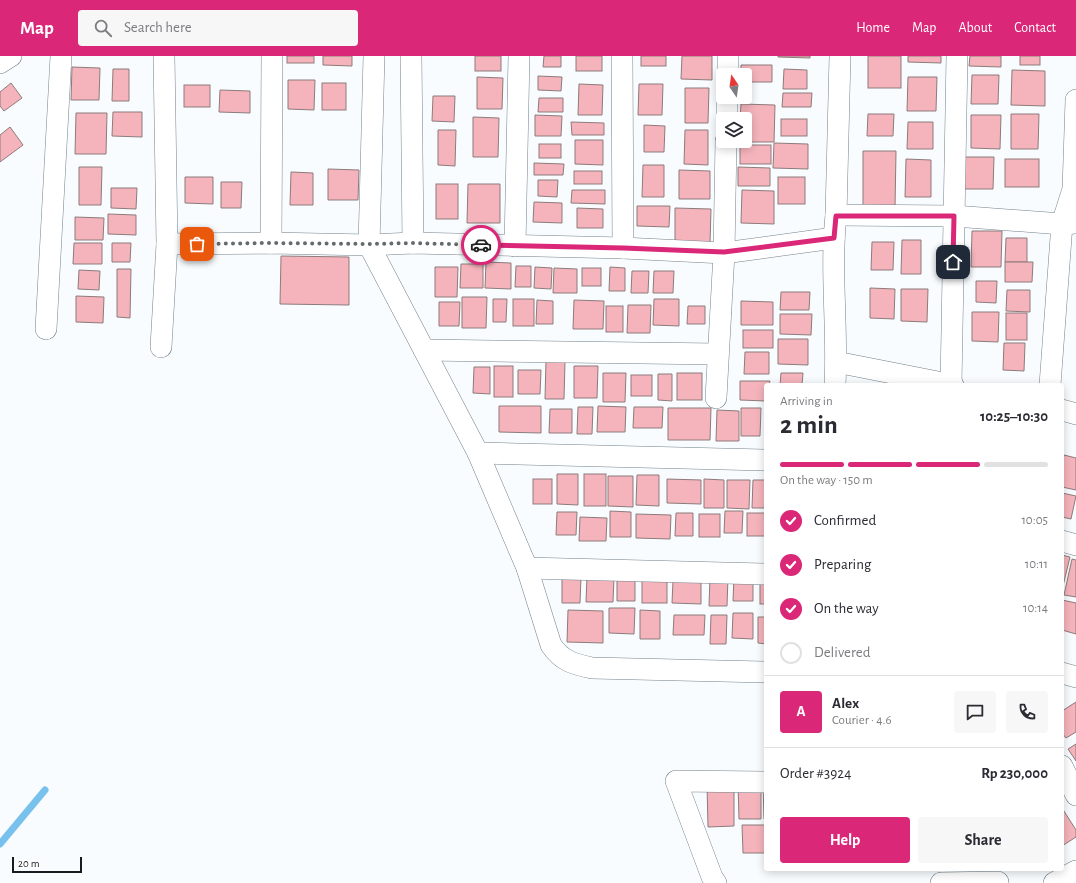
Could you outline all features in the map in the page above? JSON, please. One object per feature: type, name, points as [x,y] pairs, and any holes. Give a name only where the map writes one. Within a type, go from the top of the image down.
[{"type":"street","points":[[0,63],[11,56]]},
{"type":"street","points":[[46,329],[61,56]]},
{"type":"street","points":[[161,347],[167,244],[164,56]]},
{"type":"street","points":[[271,243],[272,56]]},
{"type":"street","points":[[374,56],[368,244],[478,453],[527,568],[551,645],[556,653],[572,664],[592,668],[764,672]]},
{"type":"street","points":[[411,56],[413,243]]},
{"type":"street","points":[[515,246],[519,56]]},
{"type":"street","points":[[622,56],[623,248]]},
{"type":"street","points":[[728,56],[728,68]]},
{"type":"street","points":[[835,383],[834,238],[836,216],[840,56]]},
{"type":"street","points":[[952,383],[957,56]]},
{"type":"street","points":[[1050,383],[1069,223],[1075,192],[1076,100]]},
{"type":"street","points":[[716,398],[724,252],[726,148]]},
{"type":"street","points":[[836,216],[954,216],[1069,223]]},
{"type":"street","points":[[167,244],[413,243],[724,252],[834,238]]},
{"type":"street","points":[[424,350],[718,354]]},
{"type":"street","points":[[836,362],[942,383]]},
{"type":"street","points":[[1064,411],[1076,414]]},
{"type":"street","points":[[478,453],[764,460]]},
{"type":"street","points":[[1064,542],[1076,545]]},
{"type":"street","points":[[527,568],[764,574]]},
{"type":"street","points":[[1064,674],[1076,677]]},
{"type":"street","points":[[1064,770],[1076,795]]},
{"type":"street","points":[[716,883],[712,877],[676,780],[764,782]]},
{"type":"street","points":[[1054,883],[1076,871]]},
{"type":"street","points":[[941,883],[996,878]]},
{"type":"building","points":[[287,56],[314,56],[314,63],[287,63]]},
{"type":"building","points":[[323,56],[352,56],[352,66],[323,65]]},
{"type":"building","points":[[475,56],[501,56],[501,71],[475,71]]},
{"type":"building","points":[[544,56],[561,56],[561,67],[543,67]]},
{"type":"building","points":[[576,56],[602,56],[602,71],[576,71]]},
{"type":"building","points":[[641,56],[666,56],[666,66],[641,66]]},
{"type":"building","points":[[682,56],[712,56],[712,80],[681,79]]},
{"type":"building","points":[[810,56],[810,58],[778,57]]},
{"type":"building","points":[[868,56],[901,56],[901,88],[868,88]]},
{"type":"building","points":[[908,56],[941,56],[941,63],[908,62]]},
{"type":"building","points":[[970,56],[1001,56],[1001,67],[969,66]]},
{"type":"building","points":[[1020,56],[1040,56],[1040,65],[1020,65]]},
{"type":"building","points":[[741,65],[772,65],[772,82],[752,82],[752,68],[741,68]]},
{"type":"building","points":[[72,67],[100,68],[99,100],[71,100]]},
{"type":"building","points":[[113,69],[129,69],[129,101],[112,101]]},
{"type":"building","points":[[784,69],[807,70],[807,89],[783,89]]},
{"type":"building","points":[[1012,70],[1045,71],[1045,106],[1011,105]]},
{"type":"building","points":[[972,75],[999,75],[998,104],[971,104]]},
{"type":"building","points":[[538,76],[562,77],[561,91],[538,90]]},
{"type":"building","points":[[477,77],[503,78],[502,109],[477,109]]},
{"type":"building","points":[[908,77],[937,77],[936,111],[907,111]]},
{"type":"building","points":[[288,80],[315,80],[314,110],[288,109]]},
{"type":"building","points":[[11,83],[22,98],[4,111],[0,106],[0,92]]},
{"type":"building","points":[[322,83],[346,83],[346,110],[322,110]]},
{"type":"building","points":[[579,84],[603,85],[602,115],[578,115]]},
{"type":"building","points":[[639,84],[663,84],[662,115],[638,115]]},
{"type":"building","points":[[184,85],[210,85],[210,107],[184,107]]},
{"type":"building","points":[[685,88],[709,88],[708,123],[685,123]]},
{"type":"building","points":[[220,90],[250,91],[250,113],[219,112]]},
{"type":"building","points":[[783,93],[812,93],[811,107],[782,107]]},
{"type":"building","points":[[433,96],[455,96],[454,122],[432,121]]},
{"type":"building","points":[[539,98],[563,98],[563,112],[538,112]]},
{"type":"building","points":[[741,104],[775,105],[774,142],[752,142],[752,112],[740,112]]},
{"type":"building","points":[[113,112],[142,112],[142,137],[112,136]]},
{"type":"building","points":[[76,113],[107,113],[106,154],[75,154]]},
{"type":"building","points":[[868,114],[894,114],[893,136],[867,136]]},
{"type":"building","points":[[1011,114],[1039,114],[1038,149],[1011,149]]},
{"type":"building","points":[[535,115],[562,116],[561,136],[535,136]]},
{"type":"building","points":[[971,115],[1001,115],[1000,149],[971,148]]},
{"type":"building","points":[[473,117],[499,118],[498,157],[473,157]]},
{"type":"building","points":[[781,119],[807,119],[807,136],[781,136]]},
{"type":"building","points":[[571,122],[604,123],[604,135],[572,135]]},
{"type":"building","points":[[908,122],[933,122],[933,149],[907,149]]},
{"type":"building","points":[[644,125],[665,126],[664,152],[644,152]]},
{"type":"building","points":[[10,127],[23,145],[0,162],[0,135]]},
{"type":"building","points":[[438,130],[456,130],[455,166],[438,165]]},
{"type":"building","points":[[685,130],[708,130],[708,165],[684,164]]},
{"type":"building","points":[[575,140],[603,140],[603,165],[575,164]]},
{"type":"building","points":[[774,143],[808,144],[808,169],[773,168]]},
{"type":"building","points":[[539,144],[561,144],[561,158],[539,158]]},
{"type":"building","points":[[752,145],[771,145],[771,164],[740,164],[740,148],[752,148]]},
{"type":"building","points":[[863,151],[896,151],[895,208],[863,208]]},
{"type":"building","points":[[964,157],[994,157],[993,189],[964,189]]},
{"type":"building","points":[[906,159],[931,160],[931,197],[905,197]]},
{"type":"building","points":[[1005,159],[1039,159],[1039,187],[1005,187]]},
{"type":"building","points":[[534,163],[564,164],[563,175],[534,175]]},
{"type":"building","points":[[643,165],[664,165],[664,197],[642,197]]},
{"type":"building","points":[[79,167],[102,167],[101,205],[79,205]]},
{"type":"building","points":[[738,167],[770,168],[770,186],[738,186]]},
{"type":"building","points":[[328,169],[359,170],[358,200],[328,200]]},
{"type":"building","points":[[679,170],[710,171],[710,199],[679,199]]},
{"type":"building","points":[[574,171],[602,171],[602,184],[574,184]]},
{"type":"building","points":[[291,172],[313,173],[313,205],[290,205]]},
{"type":"building","points":[[185,177],[213,177],[213,204],[185,203]]},
{"type":"building","points":[[778,177],[805,177],[805,204],[778,204]]},
{"type":"building","points":[[538,180],[558,180],[557,197],[538,196]]},
{"type":"building","points":[[221,182],[242,182],[241,208],[221,208]]},
{"type":"building","points":[[436,184],[458,184],[458,219],[436,219]]},
{"type":"building","points":[[468,184],[500,184],[500,223],[467,223]]},
{"type":"building","points":[[111,188],[137,188],[136,209],[111,208]]},
{"type":"building","points":[[572,190],[605,190],[605,204],[571,203]]},
{"type":"building","points":[[742,190],[774,191],[774,224],[741,223]]},
{"type":"building","points":[[534,202],[562,203],[562,223],[533,222]]},
{"type":"building","points":[[637,206],[670,206],[669,227],[637,226]]},
{"type":"building","points":[[577,208],[603,209],[603,228],[577,228]]},
{"type":"building","points":[[675,208],[711,209],[710,243],[675,242]]},
{"type":"building","points":[[108,214],[136,215],[136,235],[108,234]]},
{"type":"building","points":[[75,217],[104,218],[103,240],[75,240]]},
{"type":"building","points":[[972,231],[1002,231],[1001,267],[971,267]]},
{"type":"building","points":[[1006,238],[1027,238],[1027,262],[1005,262]]},
{"type":"building","points":[[902,240],[921,240],[921,274],[901,274]]},
{"type":"building","points":[[872,242],[894,242],[893,270],[871,270]]},
{"type":"building","points":[[74,243],[102,243],[102,264],[73,264]]},
{"type":"building","points":[[112,243],[131,243],[130,262],[112,262]]},
{"type":"building","points":[[281,256],[349,257],[349,305],[280,304]]},
{"type":"building","points":[[486,262],[511,263],[511,289],[485,288]]},
{"type":"building","points":[[1005,262],[1033,262],[1032,282],[1005,282]]},
{"type":"building","points":[[461,264],[483,264],[483,288],[460,288]]},
{"type":"building","points":[[516,266],[531,266],[531,287],[515,287]]},
{"type":"building","points":[[435,267],[458,267],[457,297],[435,297]]},
{"type":"building","points":[[535,267],[552,268],[551,289],[534,288]]},
{"type":"building","points":[[610,267],[625,268],[625,291],[609,291]]},
{"type":"building","points":[[554,268],[577,269],[577,293],[553,293]]},
{"type":"building","points":[[582,268],[601,268],[601,286],[582,286]]},
{"type":"building","points":[[117,269],[131,269],[130,318],[117,317]]},
{"type":"building","points":[[79,270],[100,271],[99,290],[78,289]]},
{"type":"building","points":[[632,271],[649,271],[648,293],[631,293]]},
{"type":"building","points":[[654,271],[674,271],[673,293],[653,293]]},
{"type":"building","points":[[976,281],[997,281],[996,303],[976,302]]},
{"type":"building","points":[[870,288],[895,289],[894,319],[870,318]]},
{"type":"building","points":[[901,289],[928,289],[927,322],[901,321]]},
{"type":"building","points":[[1007,290],[1030,290],[1030,312],[1006,311]]},
{"type":"building","points":[[781,292],[810,292],[809,310],[780,310]]},
{"type":"building","points":[[76,296],[104,297],[103,323],[76,322]]},
{"type":"building","points":[[462,297],[487,297],[486,328],[462,328]]},
{"type":"building","points":[[493,299],[507,299],[506,322],[493,322]]},
{"type":"building","points":[[513,299],[534,299],[534,326],[513,326]]},
{"type":"building","points":[[654,299],[679,299],[679,326],[653,325]]},
{"type":"building","points":[[537,300],[553,301],[553,324],[536,324]]},
{"type":"building","points":[[574,300],[604,301],[603,329],[573,329]]},
{"type":"building","points":[[741,301],[773,302],[773,325],[741,325]]},
{"type":"building","points":[[439,302],[460,302],[459,326],[439,326]]},
{"type":"building","points":[[628,305],[651,305],[650,333],[627,333]]},
{"type":"building","points":[[606,306],[623,306],[623,332],[606,332]]},
{"type":"building","points":[[688,306],[705,306],[705,324],[687,324]]},
{"type":"building","points":[[972,312],[999,312],[998,342],[972,341]]},
{"type":"building","points":[[1006,313],[1027,313],[1027,340],[1006,340]]},
{"type":"building","points":[[780,314],[812,314],[811,335],[780,334]]},
{"type":"building","points":[[743,330],[773,330],[773,348],[743,348]]},
{"type":"building","points":[[778,339],[808,339],[808,365],[778,364]]},
{"type":"building","points":[[1004,343],[1025,343],[1024,371],[1003,370]]},
{"type":"building","points":[[745,352],[769,352],[769,374],[744,374]]},
{"type":"building","points":[[546,361],[565,361],[564,399],[545,399]]},
{"type":"building","points":[[494,366],[513,366],[513,397],[494,397]]},
{"type":"building","points":[[574,366],[598,366],[597,398],[574,398]]},
{"type":"building","points":[[474,367],[490,367],[490,394],[473,393]]},
{"type":"building","points":[[518,370],[541,370],[540,394],[518,394]]},
{"type":"building","points":[[603,373],[626,373],[625,402],[603,402]]},
{"type":"building","points":[[677,373],[702,373],[702,400],[677,400]]},
{"type":"building","points":[[781,373],[803,373],[802,383],[780,383]]},
{"type":"building","points":[[658,374],[672,374],[672,401],[658,400]]},
{"type":"building","points":[[631,375],[652,375],[652,396],[631,396]]},
{"type":"building","points":[[740,381],[770,381],[770,383],[764,383],[764,401],[740,400]]},
{"type":"building","points":[[499,406],[541,406],[541,433],[499,432]]},
{"type":"building","points":[[598,406],[626,407],[625,432],[597,432]]},
{"type":"building","points":[[578,407],[593,407],[592,434],[577,434]]},
{"type":"building","points":[[634,407],[663,407],[662,428],[633,428]]},
{"type":"building","points":[[668,408],[711,408],[710,440],[668,440]]},
{"type":"building","points":[[741,408],[761,408],[760,436],[741,436]]},
{"type":"building","points":[[550,409],[572,409],[572,433],[549,433]]},
{"type":"building","points":[[717,410],[739,411],[739,441],[716,441]]},
{"type":"building","points":[[1064,455],[1076,458],[1076,490],[1064,487]]},
{"type":"building","points":[[557,474],[578,474],[578,505],[557,504]]},
{"type":"building","points":[[584,474],[606,474],[606,506],[584,506]]},
{"type":"building","points":[[637,475],[659,475],[659,506],[636,505]]},
{"type":"building","points":[[608,476],[633,476],[633,507],[608,506]]},
{"type":"building","points":[[533,479],[552,479],[552,504],[533,504]]},
{"type":"building","points":[[667,479],[701,480],[701,504],[667,503]]},
{"type":"building","points":[[704,479],[724,480],[724,508],[704,508]]},
{"type":"building","points":[[727,480],[750,480],[749,509],[727,508]]},
{"type":"building","points":[[753,480],[764,480],[764,508],[752,508]]},
{"type":"building","points":[[1064,493],[1076,496],[1071,519],[1064,517]]},
{"type":"building","points":[[610,511],[631,512],[631,537],[610,537]]},
{"type":"building","points":[[725,511],[743,511],[742,533],[724,533]]},
{"type":"building","points":[[557,512],[577,512],[576,535],[556,535]]},
{"type":"building","points":[[676,513],[693,513],[693,536],[675,536]]},
{"type":"building","points":[[747,513],[764,513],[764,536],[747,536]]},
{"type":"building","points":[[636,514],[671,515],[670,539],[636,538]]},
{"type":"building","points":[[699,514],[720,514],[720,537],[699,537]]},
{"type":"building","points":[[580,517],[607,518],[606,541],[579,541]]},
{"type":"building","points":[[1064,556],[1070,557],[1064,582]]},
{"type":"building","points":[[1072,559],[1076,560],[1076,597],[1064,595]]},
{"type":"building","points":[[617,575],[635,576],[635,601],[617,601]]},
{"type":"building","points":[[562,576],[581,576],[580,603],[562,603]]},
{"type":"building","points":[[734,576],[753,576],[753,601],[733,601]]},
{"type":"building","points":[[587,577],[614,577],[613,602],[586,602]]},
{"type":"building","points":[[710,577],[728,577],[727,606],[709,606]]},
{"type":"building","points":[[760,577],[764,577],[764,604],[760,604]]},
{"type":"building","points":[[642,579],[667,579],[667,603],[642,603]]},
{"type":"building","points":[[673,581],[701,581],[701,604],[672,603]]},
{"type":"building","points":[[1064,600],[1076,603],[1076,634],[1064,631]]},
{"type":"building","points":[[609,608],[635,608],[634,634],[609,633]]},
{"type":"building","points":[[568,610],[603,611],[603,643],[567,642]]},
{"type":"building","points":[[640,610],[660,611],[660,639],[640,639]]},
{"type":"building","points":[[733,613],[753,613],[753,639],[732,638]]},
{"type":"building","points":[[674,615],[705,615],[704,635],[673,635]]},
{"type":"building","points":[[711,615],[727,615],[726,644],[710,644]]},
{"type":"building","points":[[758,617],[764,617],[764,644],[758,643]]},
{"type":"building","points":[[1076,702],[1076,732],[1066,738],[1064,736],[1064,710]]},
{"type":"building","points":[[1076,744],[1076,761],[1068,749]]},
{"type":"building","points":[[738,783],[761,783],[761,819],[739,819]]},
{"type":"building","points":[[763,783],[764,783],[764,819]]},
{"type":"building","points":[[707,784],[734,784],[734,826],[708,827]]},
{"type":"building","points":[[1064,811],[1076,830],[1076,837],[1064,845]]},
{"type":"building","points":[[742,825],[764,825],[764,853],[743,853]]},
{"type":"waterway","points":[[0,844],[45,790]]},
{"type":"way so far","points":[[197,244],[413,243],[481,245]]},
{"type":"route","points":[[481,245],[724,252],[834,238],[836,216],[954,216],[953,262]]}]
